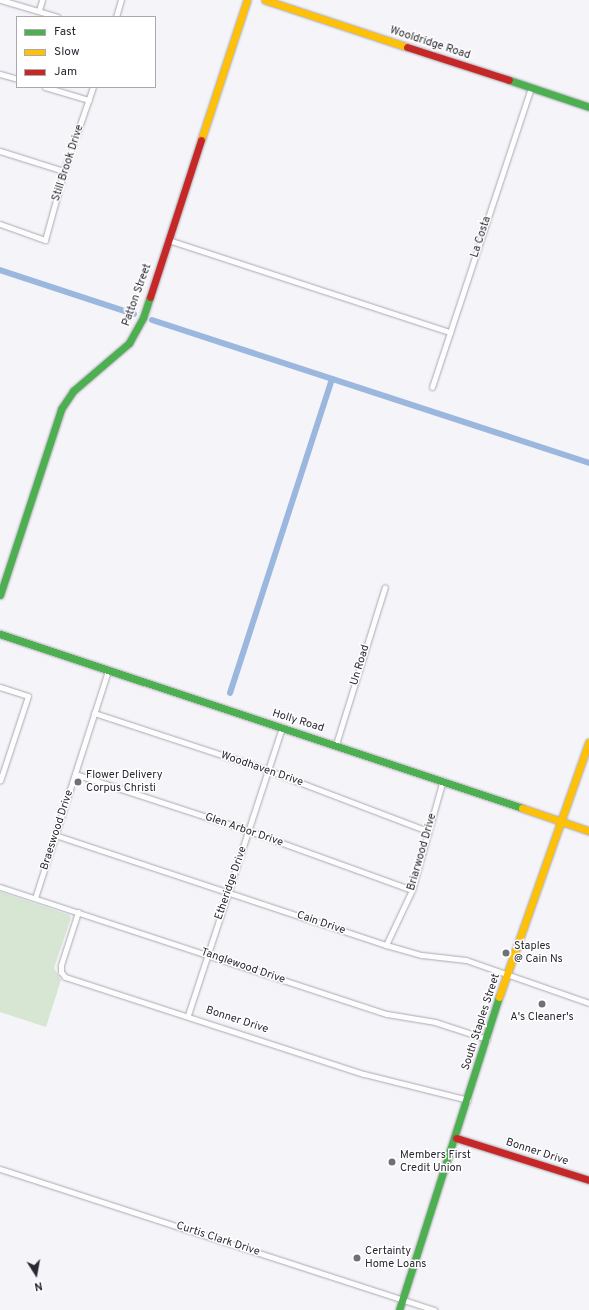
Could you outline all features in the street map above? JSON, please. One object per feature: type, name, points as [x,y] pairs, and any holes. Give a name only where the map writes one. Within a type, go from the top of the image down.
[{"type":"main road","name":"Patton Street","points":[[0,595],[61,409],[72,391],[121,351],[134,337],[143,318],[247,0]]},
{"type":"main road","name":"Wooldridge Road","points":[[265,0],[589,107]]},
{"type":"main road","name":"Holly Road","points":[[0,634],[282,728],[336,744],[443,780],[562,823],[589,831]]},
{"type":"main road","name":"South Staples Street","points":[[399,1310],[456,1138],[521,931],[562,823],[589,742]]},
{"type":"main road","name":"Bonner Drive","points":[[456,1138],[589,1180]]},
{"type":"street","points":[[1,0],[55,16]]},
{"type":"street","points":[[38,10],[42,0]]},
{"type":"street","points":[[116,16],[121,0]]},
{"type":"street","points":[[0,74],[16,79]]},
{"type":"street","points":[[48,88],[89,100]]},
{"type":"street","name":"Still Brook Drive","points":[[0,224],[45,240],[64,171],[93,88]]},
{"type":"street","name":"La Costa","points":[[432,386],[531,88]]},
{"type":"street","points":[[0,151],[64,171]]},
{"type":"street","points":[[168,240],[450,332]]},
{"type":"street","name":"Un Road","points":[[336,744],[385,587]]},
{"type":"street","name":"Braeswood Drive","points":[[35,898],[108,670]]},
{"type":"street","points":[[0,687],[28,696],[0,781]]},
{"type":"street","name":"Woodhaven Drive","points":[[94,713],[267,770],[428,831]]},
{"type":"street","name":"Etheridge Drive","points":[[188,1015],[207,953],[249,831],[267,770],[282,728]]},
{"type":"street","name":"Glen Arbor Drive","points":[[75,774],[249,831],[412,890]]},
{"type":"street","name":"Briarwood Drive","points":[[386,945],[412,890],[443,780]]},
{"type":"street","name":"Cain Drive","points":[[55,835],[228,891],[386,945],[422,955],[466,960],[508,976],[589,1003]]},
{"type":"street","name":"Tanglewood Drive","points":[[0,887],[207,953],[387,1014],[435,1022],[487,1039]]},
{"type":"street","name":"Bonner Drive","points":[[78,912],[61,965],[61,972],[65,977],[188,1015],[364,1074],[468,1100]]},
{"type":"street","name":"Curtis Clark Drive","points":[[0,1168],[435,1310]]},
{"type":"green space","points":[[0,892],[69,915],[71,918],[54,968],[61,980],[46,1027],[0,1012]]},
{"type":"waterway","points":[[0,270],[134,314]]},
{"type":"waterway","points":[[152,320],[589,463]]},
{"type":"waterway","points":[[230,693],[332,379]]},
{"type":"traffic: fast","points":[[509,80],[589,107]]},
{"type":"traffic: fast","points":[[0,595],[61,409],[73,391],[129,343],[143,318],[150,297]]},
{"type":"traffic: fast","points":[[0,634],[522,808]]},
{"type":"traffic: fast","points":[[399,1310],[499,997]]},
{"type":"traffic: slow","points":[[201,140],[247,0]]},
{"type":"traffic: slow","points":[[265,0],[407,47]]},
{"type":"traffic: slow","points":[[499,997],[589,742]]},
{"type":"traffic: slow","points":[[522,808],[589,831]]},
{"type":"traffic: jam","points":[[407,47],[509,80]]},
{"type":"traffic: jam","points":[[150,297],[201,140]]},
{"type":"traffic: jam","points":[[456,1138],[589,1180]]},
{"type":"place","name":"Flower Delivery Corpus Christi","points":[[78,782]]},
{"type":"place","name":"Staples @ Cain Ns","points":[[506,953]]},
{"type":"place","name":"A's Cleaner's","points":[[542,1004]]},
{"type":"place","name":"Members First Credit Union","points":[[392,1162]]},
{"type":"place","name":"Certainty Home Loans","points":[[357,1258]]}]
